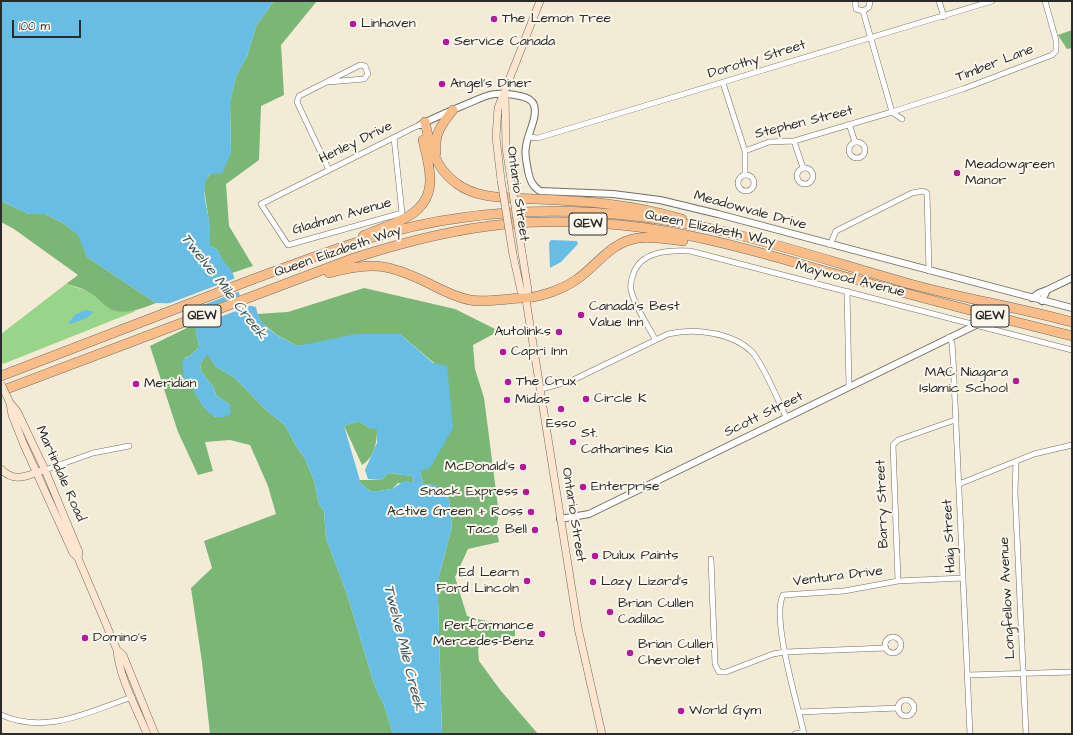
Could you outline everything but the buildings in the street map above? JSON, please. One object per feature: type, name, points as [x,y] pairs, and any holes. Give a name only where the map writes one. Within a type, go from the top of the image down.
[{"type":"highway","points":[[442,169],[436,152],[436,135],[442,122],[453,110]]},
{"type":"highway","points":[[422,123],[430,146],[442,169],[455,183],[481,195],[608,204],[671,216],[725,232]]},
{"type":"highway","points":[[334,250],[406,218],[418,211],[424,204],[428,196],[430,178],[422,123]]},
{"type":"highway","name":"Queen Elizabeth Way","points":[[1,378],[128,327],[334,250],[415,226],[458,218],[542,211],[601,212],[641,217],[725,232],[919,286],[1072,322]]},
{"type":"highway","name":"Queen Elizabeth Way","points":[[1,391],[354,258],[400,244],[438,235],[505,224],[573,223],[646,228],[712,241],[908,294],[1072,336]]},
{"type":"highway","points":[[270,290],[338,271],[380,266],[393,268],[446,292],[472,300],[526,298],[552,291],[575,281],[611,249],[623,243],[637,238],[653,238],[692,242],[908,294]]},
{"type":"main road","name":"Ontario Street","points":[[526,298],[521,291],[513,255],[496,137],[498,108],[540,1]]},
{"type":"main road","name":"Ontario Street","points":[[505,93],[506,148],[528,290],[526,298],[578,628],[602,734]]},
{"type":"main road","name":"Martindale Road","points":[[1,378],[10,403],[12,415],[73,553],[78,558],[117,650],[118,659],[147,734]]},
{"type":"main road","name":"Martindale Road","points":[[10,403],[17,411],[45,470],[79,552],[78,558]]},
{"type":"main road","points":[[1,469],[11,477],[22,479],[45,470]]},
{"type":"main road","name":"Martindale Road","points":[[117,650],[123,655],[155,734]]},
{"type":"street","points":[[855,1],[856,9],[863,11],[869,7],[870,1]]},
{"type":"street","points":[[939,1],[944,16]]},
{"type":"street","name":"Dorothy Street","points":[[528,137],[538,138],[992,1]]},
{"type":"street","name":"Timber Lane","points":[[892,112],[963,89],[1052,55],[1056,51],[1056,40],[1045,1]]},
{"type":"street","points":[[863,11],[892,112],[902,119]]},
{"type":"street","points":[[328,82],[364,79],[368,74],[365,66],[360,65],[299,96],[296,102],[329,170]]},
{"type":"street","points":[[723,83],[745,151],[745,175]]},
{"type":"street","name":"Henley Drive","points":[[286,242],[261,204],[422,123],[489,94],[505,93]]},
{"type":"street","name":"Meadowvale Drive","points":[[505,93],[528,98],[534,105],[535,112],[526,147],[527,166],[534,188],[540,191],[613,194],[660,200],[718,214],[929,272],[1072,308]]},
{"type":"street","name":"Stephen Street","points":[[745,151],[769,142],[794,141],[892,112]]},
{"type":"street","points":[[849,124],[855,142]]},
{"type":"street","name":"Gladman Avenue","points":[[286,242],[288,244],[402,213],[394,138]]},
{"type":"street","points":[[794,141],[803,168]]},
{"type":"street","points":[[830,245],[836,231],[912,193],[923,191],[927,193],[931,263],[929,272]]},
{"type":"street","name":"Maywood Avenue","points":[[655,339],[635,300],[630,282],[634,270],[640,261],[656,254],[678,250],[690,251],[1072,350]]},
{"type":"street","points":[[1032,298],[1039,292],[1072,278]]},
{"type":"street","points":[[1042,301],[1046,290]]},
{"type":"street","points":[[847,291],[849,386]]},
{"type":"street","name":"Scott Street","points":[[560,518],[589,514],[976,325]]},
{"type":"street","points":[[540,389],[571,381],[655,339],[682,331],[695,331],[727,337],[738,342],[755,356],[786,417]]},
{"type":"street","name":"Haig Street","points":[[949,337],[952,343],[970,734]]},
{"type":"street","name":"Barry Street","points":[[898,581],[893,445],[898,440],[955,420]]},
{"type":"street","points":[[959,484],[1034,454],[1072,445]]},
{"type":"street","points":[[45,470],[93,453],[129,446]]},
{"type":"street","name":"Longfellow Avenue","points":[[1016,461],[1015,492],[1026,734]]},
{"type":"street","points":[[711,559],[715,664],[719,672],[726,672],[773,654],[785,652],[886,648]]},
{"type":"street","name":"Ventura Drive","points":[[795,734],[804,733],[785,652],[779,610],[780,601],[783,595],[844,591],[898,581],[963,578]]},
{"type":"street","points":[[968,675],[1072,672]]},
{"type":"street","points":[[1,715],[13,721],[41,724],[60,723],[132,697]]},
{"type":"street","points":[[799,712],[899,708]]},
{"type":"green space","points":[[274,1],[317,1],[281,45],[284,95],[261,106],[259,160],[226,184],[229,226],[253,266],[232,273],[221,260],[218,250],[210,246],[209,221],[204,189],[205,180],[231,153],[230,102],[235,80],[247,57],[256,26]]},
{"type":"green space","points":[[1072,30],[1072,48],[1067,49],[1058,35]]},
{"type":"green space","points":[[1,201],[29,214],[45,214],[63,223],[79,235],[87,257],[156,303],[132,311],[125,312],[113,310],[107,307],[95,296],[78,287],[66,284],[78,275],[14,229],[1,222]]},
{"type":"green space","points":[[66,284],[90,292],[102,300],[107,307],[117,310],[136,311],[3,364],[1,360],[1,334]]},
{"type":"green space","points":[[364,288],[455,309],[499,331],[473,345],[475,369],[484,398],[499,514],[496,528],[499,542],[468,549],[455,577],[467,616],[481,620],[515,625],[515,636],[484,640],[478,649],[479,661],[501,691],[538,734],[442,734],[438,600],[439,576],[452,527],[449,499],[434,485],[423,484],[420,471],[434,363],[400,334],[297,346],[277,335],[262,323],[257,314],[288,312]]},
{"type":"green space","points":[[195,324],[199,347],[190,356],[185,358],[184,378],[192,387],[205,408],[216,417],[230,405],[216,395],[214,388],[201,371],[200,364],[207,353],[215,366],[235,378],[267,411],[285,425],[296,446],[304,457],[314,480],[319,504],[324,511],[326,538],[347,594],[375,687],[384,705],[393,734],[210,734],[202,662],[191,588],[212,568],[204,541],[276,514],[268,486],[250,445],[230,440],[205,442],[213,471],[198,475],[178,432],[150,346]]},
{"type":"green space","points":[[359,421],[369,428],[377,428],[374,449],[370,458],[362,465],[344,426]]},
{"type":"green space","points":[[389,473],[412,476],[414,483],[398,483],[392,489],[372,492],[361,484],[359,480],[381,480]]},
{"type":"water","name":"Twelve Mile Creek","points":[[1,1],[274,1],[256,26],[247,57],[235,80],[230,103],[231,153],[222,173],[210,174],[205,185],[204,190],[209,220],[210,246],[218,250],[221,258],[231,271],[244,304],[256,307],[261,321],[271,331],[297,346],[356,334],[400,334],[433,363],[447,366],[453,428],[430,468],[420,471],[423,484],[434,485],[449,499],[452,527],[439,576],[438,600],[442,734],[393,734],[384,705],[375,687],[347,594],[326,538],[324,511],[319,504],[314,480],[304,457],[296,446],[285,425],[267,411],[235,378],[215,366],[207,354],[200,364],[201,371],[214,388],[216,395],[230,405],[231,414],[222,417],[215,416],[208,412],[189,383],[184,378],[182,360],[190,356],[199,347],[191,304],[156,303],[87,257],[78,235],[63,223],[45,214],[29,214],[1,201]],"holes":[[[359,421],[369,428],[377,429],[377,443],[365,470],[368,479],[381,480],[389,473],[392,473],[412,476],[414,482],[404,481],[392,489],[372,492],[361,484],[344,426]]]},
{"type":"water","points":[[551,240],[577,241],[578,244],[561,262],[550,268],[549,243]]},
{"type":"water","points":[[86,310],[94,312],[87,318],[70,324],[68,323],[76,314]]},
{"type":"pier","points":[[236,278],[240,291],[190,310],[189,305],[165,305]]},
{"type":"pier","points":[[241,295],[245,302],[254,304],[194,327],[191,314]]},
{"type":"place","name":"The Lemon Tree","points":[[494,19]]},
{"type":"place","name":"Linhaven","points":[[353,24]]},
{"type":"place","name":"Service Canada","points":[[446,42]]},
{"type":"place","name":"Angel's Diner","points":[[442,84]]},
{"type":"place","name":"Meadowgreen Manor","points":[[957,173]]},
{"type":"place","name":"Canada's Best Value Inn","points":[[581,315]]},
{"type":"place","name":"Autolinks","points":[[559,332]]},
{"type":"place","name":"Capri Inn","points":[[503,352]]},
{"type":"place","name":"MAC Niagara Islamic School","points":[[1016,381]]},
{"type":"place","name":"The Crux","points":[[508,382]]},
{"type":"place","name":"Meridian","points":[[136,384]]},
{"type":"place","name":"Circle K","points":[[586,399]]},
{"type":"place","name":"Midas","points":[[507,400]]},
{"type":"place","name":"Esso","points":[[561,409]]},
{"type":"place","name":"St. Catharines Kia","points":[[573,442]]},
{"type":"place","name":"McDonald's","points":[[523,467]]},
{"type":"place","name":"Enterprise","points":[[583,487]]},
{"type":"place","name":"Snack Express","points":[[526,492]]},
{"type":"place","name":"Active Green + Ross","points":[[531,512]]},
{"type":"place","name":"Taco Bell","points":[[535,530]]},
{"type":"place","name":"Dulux Paints","points":[[595,556]]},
{"type":"place","name":"Ed Learn Ford Lincoln","points":[[527,581]]},
{"type":"place","name":"Lazy Lizard's","points":[[593,582]]},
{"type":"place","name":"Brian Cullen Cadillac","points":[[610,612]]},
{"type":"place","name":"Performance Mercedes-Benz","points":[[542,634]]},
{"type":"place","name":"Domino's","points":[[85,638]]},
{"type":"place","name":"Brian Cullen Chevrolet","points":[[630,653]]},
{"type":"place","name":"World Gym","points":[[681,711]]}]
